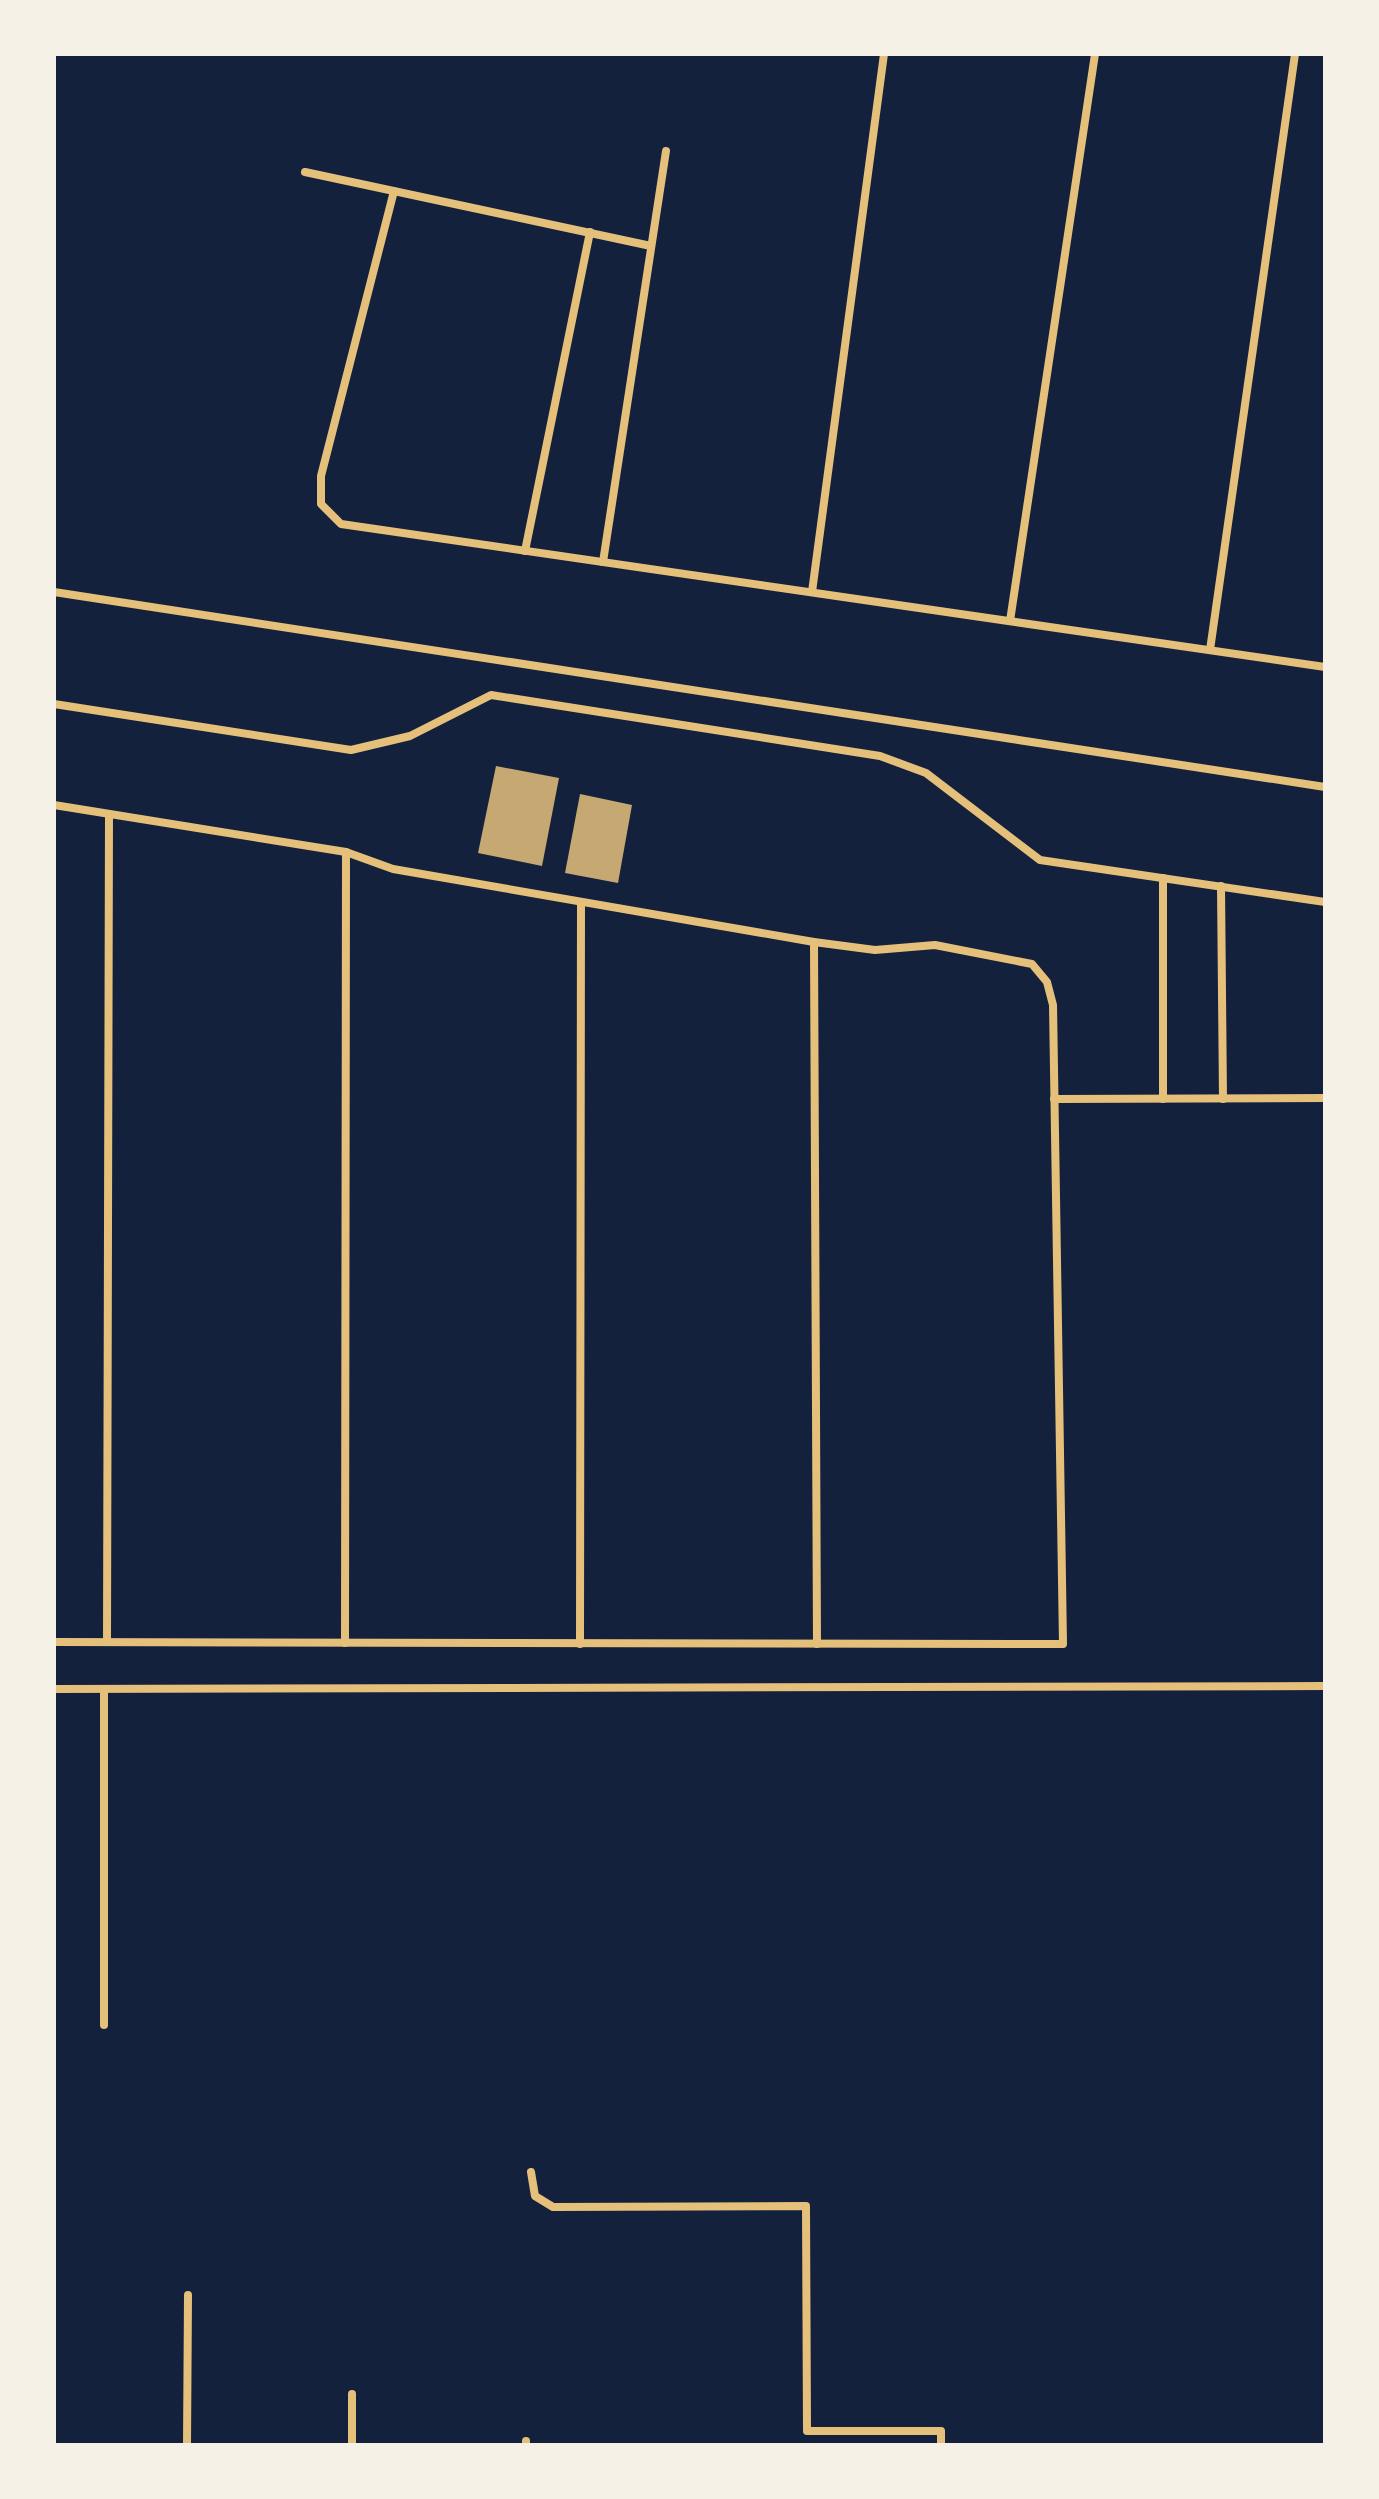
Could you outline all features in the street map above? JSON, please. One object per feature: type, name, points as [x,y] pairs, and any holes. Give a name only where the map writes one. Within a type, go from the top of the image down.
[{"type":"street","points":[[812,592],[884,54]]},
{"type":"street","points":[[1010,621],[1095,54]]},
{"type":"street","points":[[1210,650],[1295,54]]},
{"type":"street","points":[[603,562],[666,151]]},
{"type":"street","points":[[305,172],[651,246]]},
{"type":"street","points":[[394,191],[321,476],[321,504],[341,524],[1325,667]]},
{"type":"street","points":[[525,551],[590,232]]},
{"type":"street","points":[[54,592],[1325,787]]},
{"type":"street","points":[[54,704],[351,750],[410,736],[491,695],[880,756],[926,773],[1040,860],[1325,902]]},
{"type":"street","points":[[54,805],[346,852],[393,869],[814,942],[875,950],[935,945],[1032,964],[1047,982],[1053,1005],[1063,1644],[54,1642]]},
{"type":"street","points":[[107,1642],[109,814]]},
{"type":"street","points":[[345,1643],[346,852]]},
{"type":"street","points":[[1163,878],[1163,1099]]},
{"type":"street","points":[[1221,886],[1223,1099]]},
{"type":"street","points":[[580,1644],[581,902]]},
{"type":"street","points":[[814,942],[817,1644]]},
{"type":"street","points":[[1054,1099],[1325,1098]]},
{"type":"street","points":[[54,1689],[1325,1686]]},
{"type":"street","points":[[104,1689],[104,2025]]},
{"type":"street","points":[[531,2172],[535,2196],[553,2207],[806,2206],[807,2431],[941,2431],[941,2445]]},
{"type":"street","points":[[187,2445],[188,2295]]},
{"type":"street","points":[[352,2394],[352,2445]]},
{"type":"building","points":[[496,766],[559,778],[542,866],[478,853]]},
{"type":"building","points":[[580,794],[632,805],[618,883],[565,873]]}]
